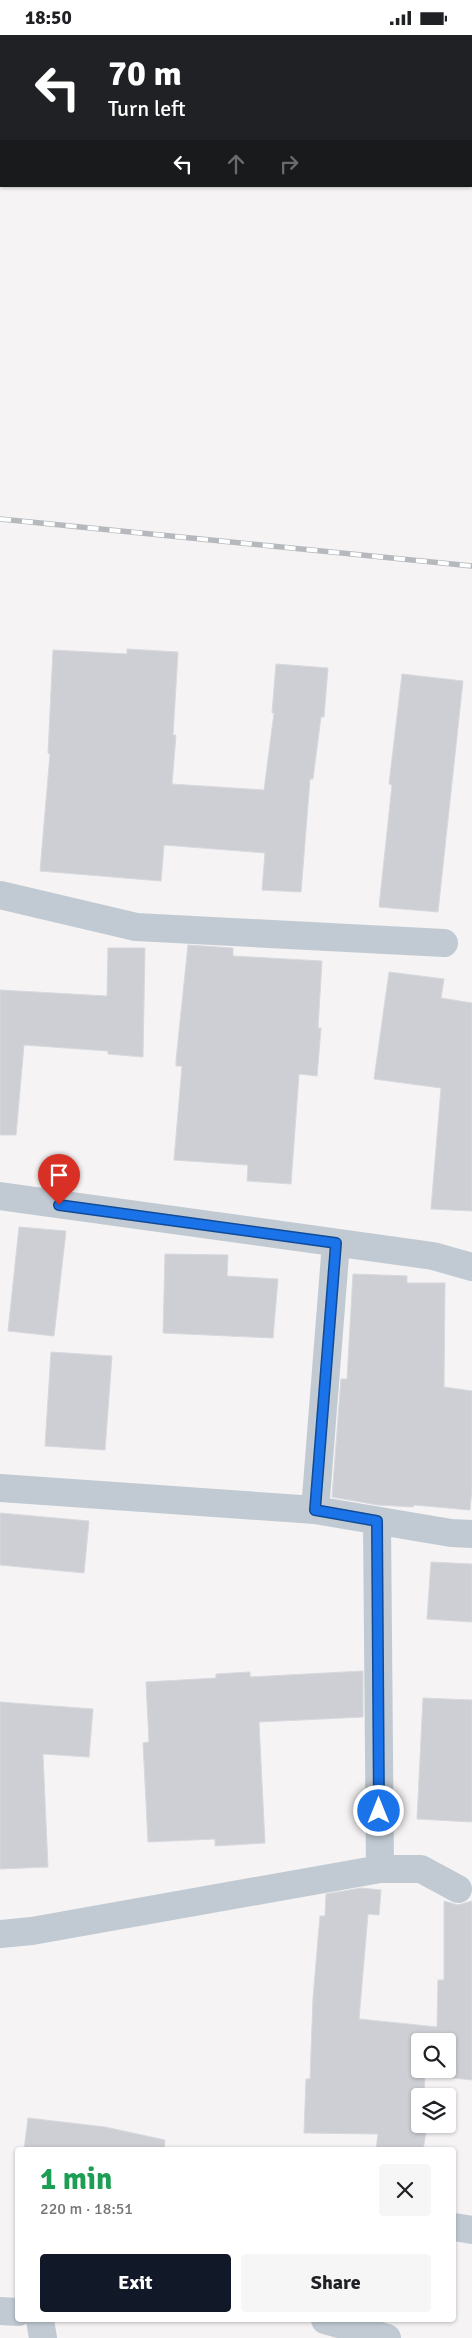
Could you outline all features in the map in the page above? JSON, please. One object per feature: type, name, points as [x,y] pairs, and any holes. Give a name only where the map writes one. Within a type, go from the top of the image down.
[{"type":"street","points":[[0,895],[136,927],[444,943]]},
{"type":"street","points":[[0,1196],[433,1256],[472,1267]]},
{"type":"street","points":[[315,1510],[336,1243]]},
{"type":"street","points":[[0,1488],[315,1510],[451,1533],[472,1534]]},
{"type":"street","points":[[377,1521],[380,1869]]},
{"type":"street","points":[[0,1934],[32,1931],[380,1869],[421,1869],[458,1889]]},
{"type":"street","points":[[456,2227],[472,2231]]},
{"type":"street","points":[[0,2311],[15,2312]]},
{"type":"street","points":[[40,2322],[43,2338]]},
{"type":"street","points":[[332,2322],[387,2338]]},
{"type":"building","points":[[127,649],[178,652],[173,735],[176,735],[172,784],[264,790],[274,713],[272,713],[276,664],[328,668],[324,717],[321,717],[313,779],[310,779],[301,892],[262,890],[265,853],[164,845],[161,881],[40,871],[50,754],[48,753],[53,650],[127,654]]},
{"type":"building","points":[[402,674],[463,681],[438,912],[379,907],[392,785],[389,784]]},
{"type":"building","points":[[188,945],[233,948],[233,956],[322,961],[318,1028],[321,1028],[317,1076],[299,1074],[291,1184],[247,1181],[248,1165],[174,1160],[182,1066],[176,1066],[176,1060]]},
{"type":"building","points":[[108,948],[145,948],[143,1057],[108,1054],[108,1051],[24,1045],[16,1135],[0,1135],[0,990],[107,996]]},
{"type":"building","points":[[389,972],[444,979],[441,998],[472,1003],[472,1211],[431,1209],[441,1088],[374,1079]]},
{"type":"building","points":[[19,1227],[66,1231],[54,1336],[8,1331]]},
{"type":"building","points":[[165,1254],[228,1255],[227,1276],[278,1279],[273,1338],[163,1333]]},
{"type":"building","points":[[353,1274],[407,1276],[407,1283],[445,1283],[444,1387],[472,1391],[472,1489],[470,1510],[414,1505],[413,1507],[378,1505],[332,1497],[341,1379],[347,1379]]},
{"type":"building","points":[[51,1352],[112,1356],[105,1450],[45,1446]]},
{"type":"building","points":[[0,1513],[89,1521],[84,1573],[0,1565]]},
{"type":"building","points":[[431,1562],[472,1564],[472,1622],[427,1619]]},
{"type":"building","points":[[363,1671],[363,1717],[259,1722],[265,1843],[215,1846],[215,1839],[148,1842],[143,1743],[149,1742],[146,1682],[216,1678],[216,1674],[250,1672],[250,1677]]},
{"type":"building","points":[[423,1698],[472,1700],[472,1822],[417,1819]]},
{"type":"building","points":[[0,1702],[93,1709],[89,1757],[43,1754],[48,1867],[0,1869]]},
{"type":"building","points":[[361,1888],[381,1890],[379,1915],[368,1914],[359,2019],[437,2027],[438,1980],[444,1980],[444,1901],[458,1905],[472,1901],[472,2080],[453,2078],[456,2078],[456,2033],[411,2033],[411,2078],[425,2078],[424,2088],[411,2088],[411,2133],[426,2133],[424,2147],[376,2147],[378,2134],[304,2133],[306,2079],[310,2079],[313,1998],[320,1916],[325,1916],[326,1894]]},
{"type":"building","points":[[28,2118],[105,2127],[165,2140],[164,2147],[24,2147]]},
{"type":"railway","points":[[0,519],[472,566]]},
{"type":"route","points":[[59,1205],[336,1243],[315,1510],[377,1521],[379,1811]]}]
